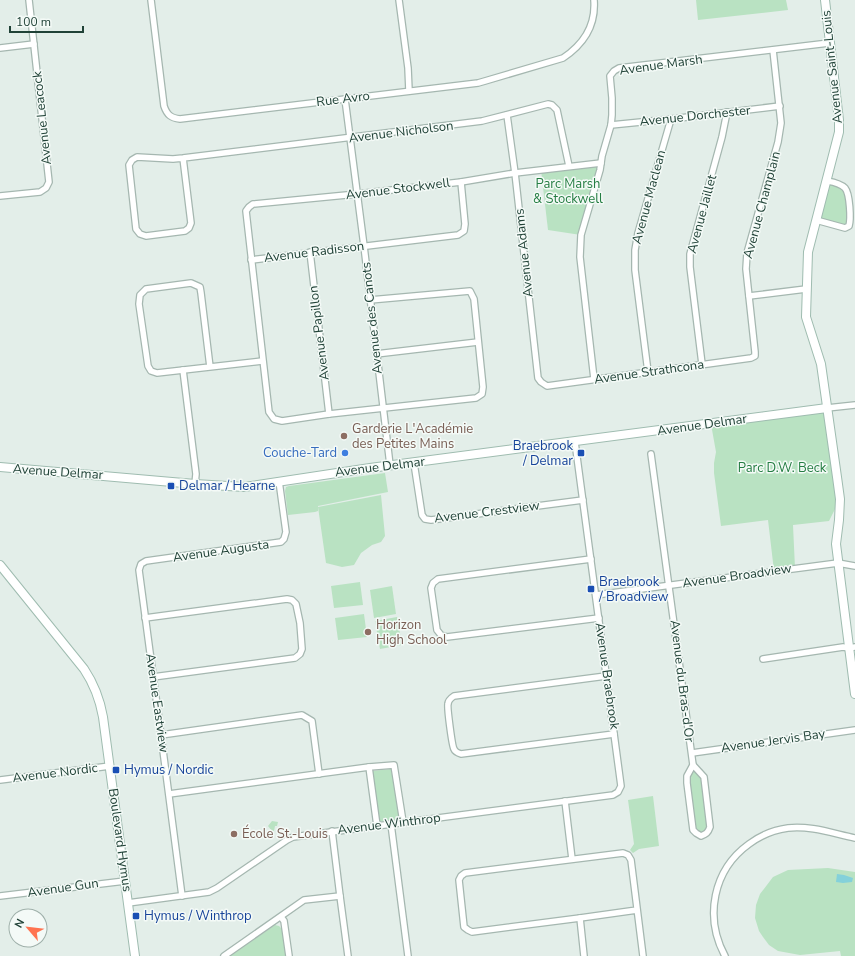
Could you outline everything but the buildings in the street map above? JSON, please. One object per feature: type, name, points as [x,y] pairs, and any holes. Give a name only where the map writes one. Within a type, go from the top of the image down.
[{"type":"street","name":"Avenue Leacock","points":[[0,196],[40,192],[46,188],[49,182],[29,0]]},
{"type":"street","name":"Rue Avro","points":[[151,0],[164,106],[167,114],[172,118],[180,119],[478,83],[563,58],[574,51],[591,27],[595,11],[594,0]]},
{"type":"street","points":[[400,0],[408,68],[409,91]]},
{"type":"street","name":"Avenue Saint-Louis","points":[[825,0],[839,120],[839,132],[808,252],[806,317],[822,364],[840,499],[836,544],[852,648],[855,694]]},
{"type":"street","name":"Avenue Marsh","points":[[594,379],[580,257],[581,235],[600,170],[602,156],[611,125],[612,98],[610,76],[619,68],[829,43]]},
{"type":"street","points":[[0,48],[34,44]]},
{"type":"street","name":"Avenue Champlain","points":[[751,358],[755,356],[755,352],[746,269],[747,253],[778,142],[781,123],[773,50]]},
{"type":"street","name":"Avenue des Canots","points":[[345,99],[390,465]]},
{"type":"street","name":"Avenue Nicholson","points":[[183,158],[191,223],[189,228],[185,231],[146,236],[140,234],[136,229],[129,165],[132,160],[137,157],[173,160],[183,158],[482,122],[548,104],[552,105],[557,110],[569,166]]},
{"type":"street","name":"Avenue Dorchester","points":[[611,125],[780,106]]},
{"type":"street","name":"Avenue Jaillet","points":[[702,364],[690,267],[690,254],[722,137],[727,112]]},
{"type":"street","name":"Avenue Adams","points":[[507,115],[538,378],[541,382],[548,386]]},
{"type":"street","name":"Avenue Maclean","points":[[648,372],[635,270],[635,250],[638,233],[671,119]]},
{"type":"street","name":"Avenue Stockwell","points":[[251,260],[246,211],[253,204],[461,182],[515,173],[601,163]]},
{"type":"street","points":[[816,220],[844,228],[849,226],[848,194],[846,189],[840,185],[827,181]]},
{"type":"street","name":"Avenue Radisson","points":[[329,414],[282,421],[274,420],[269,412],[251,260],[458,235],[464,231],[465,224],[461,182]]},
{"type":"street","name":"Avenue Papillon","points":[[310,252],[329,414]]},
{"type":"street","points":[[210,367],[200,288],[191,283],[146,289],[140,295],[139,304],[148,366],[151,371],[158,373],[183,370],[210,367],[262,361]]},
{"type":"street","points":[[749,296],[806,289]]},
{"type":"street","points":[[329,414],[476,398],[482,394],[483,387],[474,299],[470,291],[370,300]]},
{"type":"street","points":[[376,354],[478,342]]},
{"type":"street","name":"Avenue Strathcona","points":[[548,386],[751,358]]},
{"type":"street","points":[[183,370],[196,474],[195,484]]},
{"type":"street","name":"Avenue Delmar","points":[[0,467],[244,487],[390,465],[855,405]]},
{"type":"street","name":"Avenue Braebrook","points":[[576,442],[621,786],[618,792]]},
{"type":"street","name":"Avenue du Bras-d'Or","points":[[652,454],[692,753],[693,765],[687,776],[687,783],[693,830],[700,836],[706,834],[710,827],[704,777],[693,765]]},
{"type":"street","name":"Avenue Crestview","points":[[414,463],[422,515],[426,519],[431,520],[583,500]]},
{"type":"street","name":"Avenue Augusta","points":[[146,561],[281,542],[284,539],[286,532],[279,481]]},
{"type":"street","points":[[591,559],[438,579],[433,583],[431,588],[437,630],[441,635],[447,637],[599,618]]},
{"type":"street","name":"Avenue Eastview","points":[[146,561],[141,564],[139,570],[182,896]]},
{"type":"street","name":"Avenue Broadview","points":[[596,595],[838,563],[855,566]]},
{"type":"street","name":"Boulevard Hymus","points":[[0,565],[80,664],[92,681],[98,695],[102,709],[135,956]]},
{"type":"street","points":[[145,618],[287,599],[292,600],[296,604],[300,623],[302,649],[300,654],[295,658],[153,677]]},
{"type":"street","points":[[763,659],[843,647],[852,648]]},
{"type":"street","points":[[606,676],[454,696],[448,704],[453,748],[456,752],[461,754],[614,734]]},
{"type":"street","points":[[161,735],[302,715],[312,721],[319,774]]},
{"type":"street","name":"Avenue Jervis Bay","points":[[692,753],[855,730]]},
{"type":"street","points":[[168,794],[394,765],[404,822]]},
{"type":"street","name":"Avenue Nordic","points":[[0,780],[110,766]]},
{"type":"street","points":[[369,767],[377,826]]},
{"type":"street","name":"Avenue Winthrop","points":[[128,903],[209,892],[218,888],[293,837],[565,801],[618,792]]},
{"type":"street","points":[[565,801],[572,859]]},
{"type":"street","points":[[390,824],[408,956]]},
{"type":"street","points":[[725,956],[715,928],[713,916],[715,897],[720,880],[729,863],[741,850],[760,836],[788,828],[807,828],[855,838]]},
{"type":"street","points":[[332,831],[348,956]]},
{"type":"street","points":[[637,910],[472,932],[464,927],[458,880],[465,873],[623,853],[628,855],[631,860],[643,956]]},
{"type":"street","name":"Avenue Gun","points":[[0,896],[125,881]]},
{"type":"street","points":[[224,956],[304,900],[340,896]]},
{"type":"street","points":[[281,917],[284,921],[289,956]]},
{"type":"street","points":[[580,918],[584,956]]},
{"type":"green space","points":[[696,0],[786,0],[788,10],[698,20]]},
{"type":"green space","name":"Parc Marsh & Stockwell","points":[[601,163],[581,235],[548,230],[541,170]]},
{"type":"green space","points":[[827,181],[846,189],[849,226],[816,220]]},
{"type":"green space","name":"Parc D.W. Beck","points":[[827,408],[840,499],[829,521],[793,525],[795,568],[774,571],[768,520],[721,526],[714,473],[716,452],[711,424]]},
{"type":"green space","points":[[385,473],[388,492],[318,506],[318,511],[315,512],[288,515],[285,491],[286,487]]},
{"type":"green space","points":[[381,495],[385,536],[381,542],[372,545],[361,553],[354,565],[342,567],[326,563],[318,507]]},
{"type":"green space","points":[[360,582],[363,605],[334,608],[331,586]]},
{"type":"green space","points":[[392,586],[396,614],[374,618],[370,590]]},
{"type":"green space","points":[[364,614],[367,637],[338,640],[335,618]]},
{"type":"green space","points":[[397,617],[402,645],[380,649],[375,621]]},
{"type":"green space","points":[[693,765],[701,773],[710,827],[701,836],[693,830],[689,772]]},
{"type":"green space","points":[[391,769],[400,819],[378,822],[372,771]]},
{"type":"green space","points":[[653,796],[659,846],[639,849],[633,853],[630,850],[634,844],[628,800]]},
{"type":"green space","points":[[272,821],[278,822],[274,831],[272,831],[268,826]]},
{"type":"green space","points":[[828,868],[855,872],[855,956],[841,956],[840,951],[800,955],[778,951],[769,945],[759,931],[755,918],[756,905],[760,894],[773,877],[788,870]]},
{"type":"green space","points":[[275,925],[279,926],[283,930],[286,956],[230,956]]},
{"type":"water","points":[[837,874],[853,878],[852,882],[836,882]]},
{"type":"place","name":"Garderie L'Académie des Petites Mains","points":[[344,436]]},
{"type":"place","name":"Couche-Tard","points":[[345,453]]},
{"type":"place","name":"Braebrook / Delmar","points":[[581,453]]},
{"type":"place","name":"Delmar / Hearne","points":[[171,486]]},
{"type":"place","name":"Braebrook / Broadview","points":[[591,589]]},
{"type":"place","name":"Horizon High School","points":[[368,632]]},
{"type":"place","name":"Hymus / Nordic","points":[[116,770]]},
{"type":"place","name":"École St.-Louis","points":[[234,834]]},
{"type":"place","name":"Hymus / Winthrop","points":[[136,916]]}]
